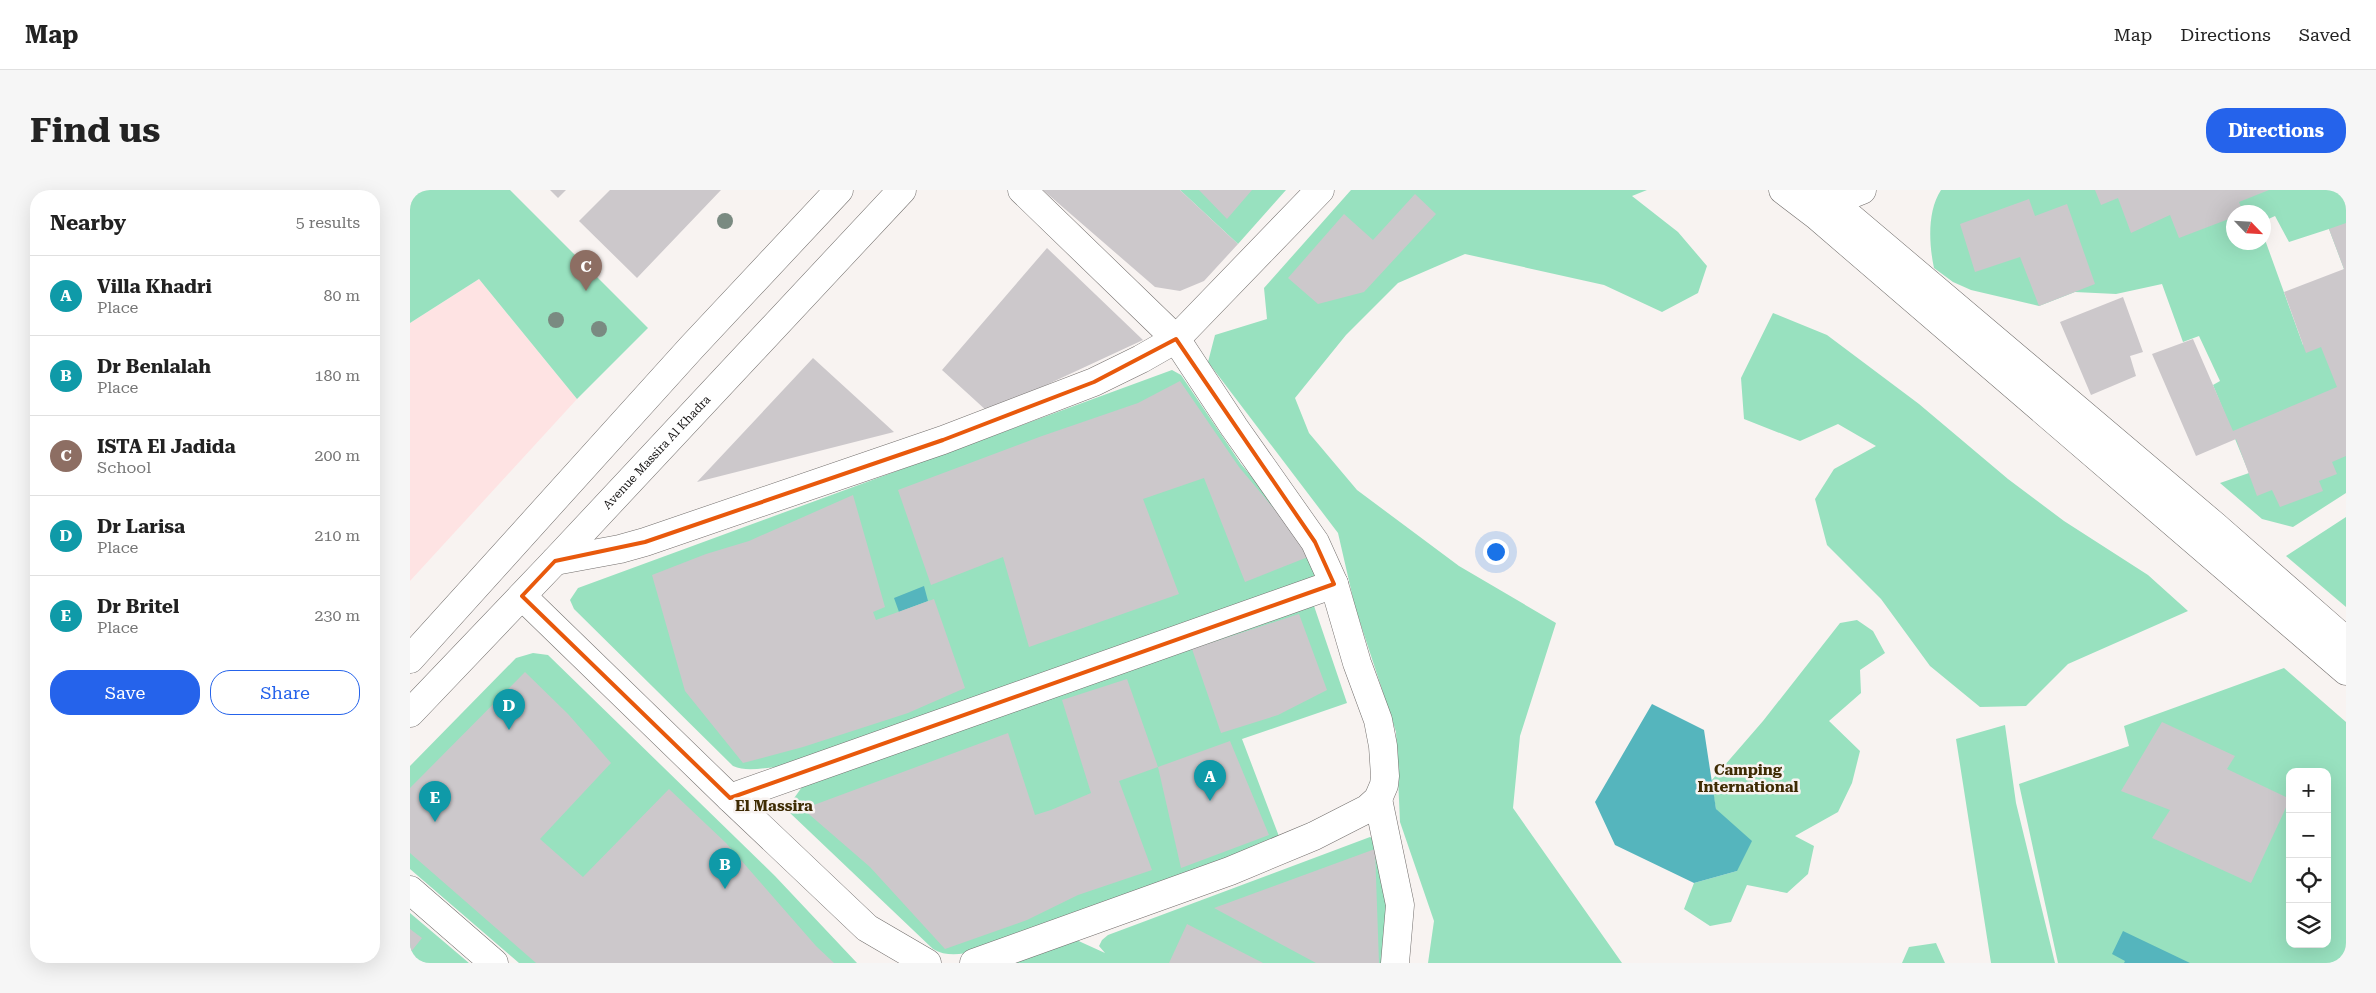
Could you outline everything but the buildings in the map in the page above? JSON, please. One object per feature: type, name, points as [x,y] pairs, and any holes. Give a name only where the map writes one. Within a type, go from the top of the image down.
[{"type":"street","points":[[410,659],[691,348],[838,190]]},
{"type":"street","name":"Avenue Massira Al Khadra","points":[[410,713],[902,190]]},
{"type":"street","points":[[974,963],[1230,871],[1314,836],[1367,809],[1378,799],[1384,785],[1384,746],[1378,720],[1357,663],[1334,584],[1315,542],[1223,411],[1176,339],[1022,190]]},
{"type":"street","points":[[555,561],[620,549],[943,440],[1094,382],[1176,339],[1320,190]]},
{"type":"street","points":[[1783,190],[1822,203],[2215,526],[2346,641]]},
{"type":"street","points":[[1822,203],[1862,190]]},
{"type":"street","points":[[1822,203],[2346,672]]},
{"type":"street","points":[[730,798],[1334,584]]},
{"type":"street","points":[[522,596],[867,928],[927,963]]},
{"type":"street","points":[[1378,799],[1400,905],[1395,963]]},
{"type":"street","points":[[410,890],[494,963]]},
{"type":"highlighted area","points":[[1176,339],[1315,542],[1334,584],[730,798],[522,596],[555,561],[645,542],[943,440],[1094,382]]},
{"type":"shaded area","points":[[479,279],[577,399],[410,581],[410,323]]},
{"type":"green space","points":[[410,190],[510,190],[648,328],[577,399],[479,279],[410,323]]},
{"type":"green space","points":[[1180,190],[1286,190],[1238,244]]},
{"type":"green space","points":[[1351,190],[1647,190],[1632,196],[1678,232],[1707,266],[1698,293],[1662,312],[1604,285],[1465,254],[1398,283],[1346,335],[1295,398],[1309,433],[1357,490],[1459,566],[1556,623],[1520,736],[1513,808],[1622,963],[1428,963],[1434,921],[1400,822],[1396,732],[1355,607],[1338,533],[1208,362],[1215,335],[1267,319],[1264,288]]},
{"type":"green space","points":[[1941,190],[2346,190],[2346,493],[2293,527],[2262,519],[2220,483],[2249,473],[2213,385],[2220,381],[2199,336],[2183,342],[2162,284],[2116,294],[2075,292],[2039,306],[1971,290],[1953,282],[1934,268],[1930,228],[1933,208]],"holes":[[[2226,205],[2271,205],[2271,218],[2275,216],[2289,242],[2329,229],[2344,269],[2303,345],[2269,250],[2226,250]]]},
{"type":"green space","points":[[1773,313],[1827,335],[1919,404],[2008,479],[2064,521],[2148,575],[2188,611],[2068,664],[2026,706],[1980,707],[1930,666],[1881,599],[1827,545],[1815,499],[1834,469],[1876,446],[1838,424],[1800,441],[1744,419],[1741,378]]},
{"type":"green space","points":[[1172,370],[1181,375],[1241,464],[1316,553],[1319,576],[777,767],[754,769],[743,769],[733,766],[574,609],[570,600],[578,588]]},
{"type":"green space","points":[[2346,517],[2346,607],[2286,556]]},
{"type":"green space","points":[[1313,603],[1347,703],[1242,739],[1280,839],[998,944],[965,953],[949,954],[933,949],[789,812],[792,801],[802,787],[869,761]]},
{"type":"green space","points":[[1857,620],[1873,631],[1885,653],[1860,670],[1861,693],[1829,721],[1860,751],[1852,783],[1838,812],[1795,836],[1814,846],[1808,874],[1787,893],[1747,885],[1731,922],[1710,926],[1684,909],[1694,883],[1737,871],[1716,809],[1711,781],[1763,721],[1840,623]]},
{"type":"green space","points":[[533,653],[548,655],[775,876],[857,963],[519,963],[410,869],[410,766],[516,658]]},
{"type":"green space","points":[[2284,668],[2346,722],[2346,963],[2058,963],[2019,784],[2129,746],[2124,726]]},
{"type":"green space","points":[[2005,725],[2016,803],[2055,963],[1991,963],[1956,739]]},
{"type":"green space","points":[[1370,837],[1377,841],[1391,908],[1388,963],[993,963],[1061,933],[1105,953],[1099,946],[1108,935]]},
{"type":"green space","points":[[410,913],[469,963],[410,963]]},
{"type":"green space","points":[[1936,943],[1945,963],[1902,963],[1909,947]]},
{"type":"water","points":[[924,586],[928,601],[899,612],[894,598]]},
{"type":"water","points":[[1652,704],[1704,730],[1716,809],[1752,841],[1737,871],[1694,883],[1615,845],[1595,802]]},
{"type":"water","points":[[2123,931],[2190,963],[2124,963],[2125,961],[2112,954]]},
{"type":"place","name":"ISTA El Jadida","points":[[586,291]]},
{"type":"place","name":"Dr Larisa","points":[[509,730]]},
{"type":"place","name":"Villa Khadri","points":[[1210,801]]},
{"type":"place","name":"Dr Britel","points":[[435,822]]},
{"type":"place","name":"Dr Benlalah","points":[[725,889]]},
{"type":"district","name":"Camping International","points":[[1748,778]]},
{"type":"district","name":"El Massira","points":[[774,806]]}]
